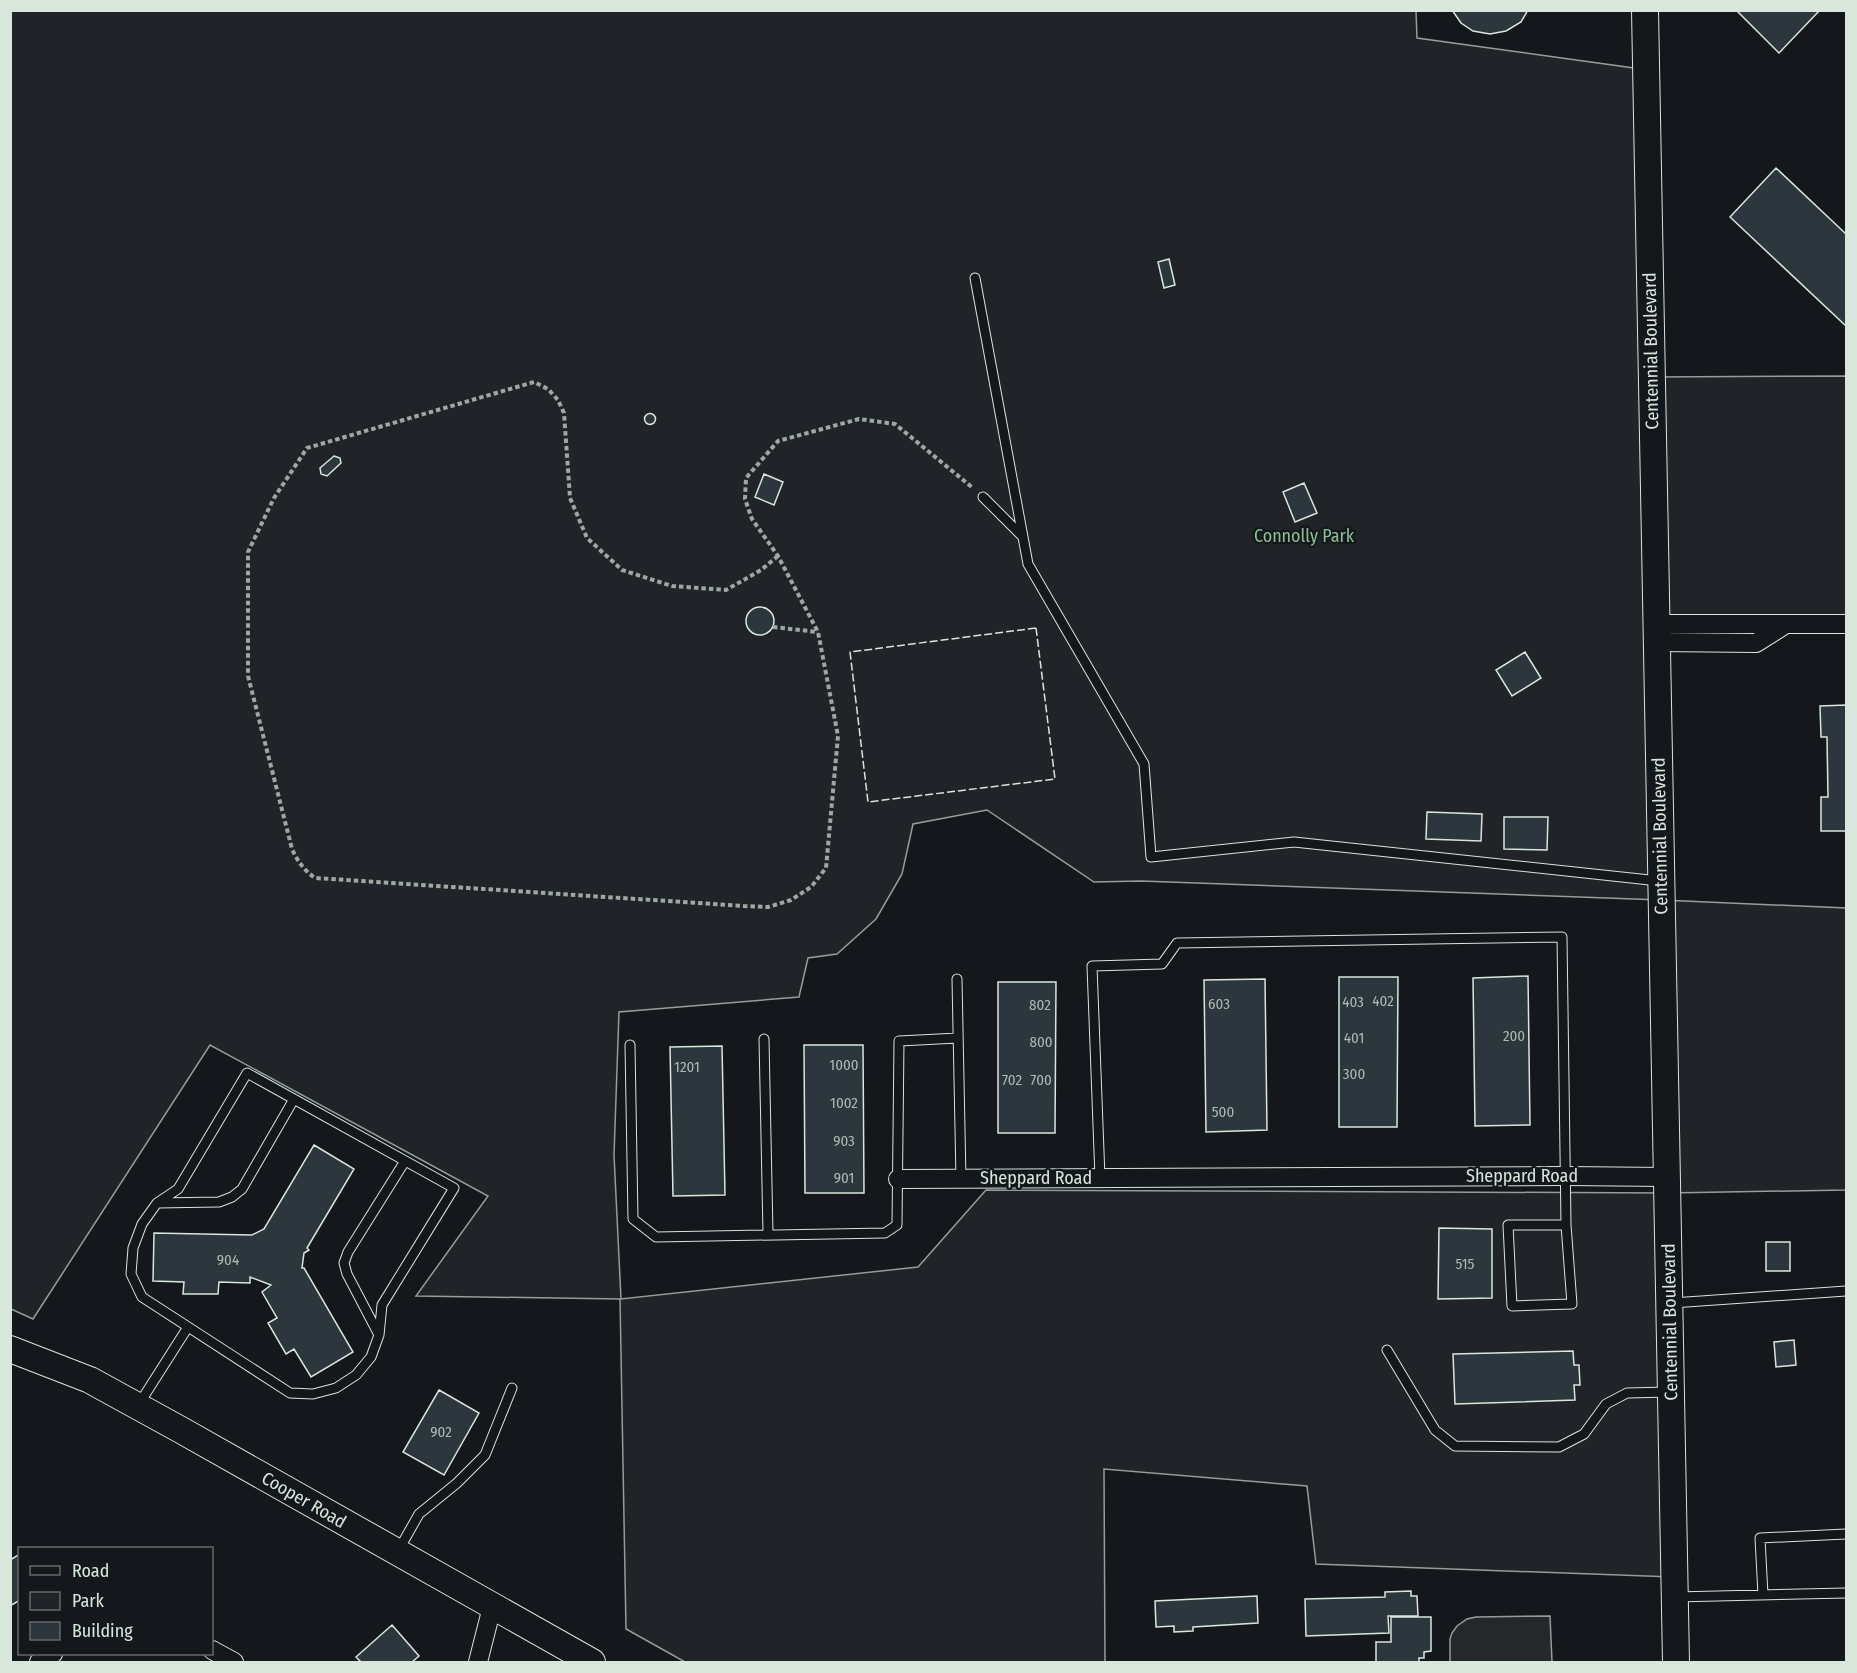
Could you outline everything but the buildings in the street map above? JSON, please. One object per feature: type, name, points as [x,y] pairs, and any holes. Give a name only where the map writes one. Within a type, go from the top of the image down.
[{"type":"main road","name":"Centennial Boulevard","points":[[1645,10],[1676,1662]]},
{"type":"main road","name":"Cooper Road","points":[[10,1349],[90,1380],[592,1662]]},
{"type":"street","points":[[1657,633],[1756,643],[1788,624],[1846,624]]},
{"type":"street","name":"Sheppard Road","points":[[898,1179],[1667,1177]]},
{"type":"street","points":[[478,1662],[492,1607]]},
{"type":"street","points":[[213,1651],[234,1662]]},
{"type":"lane","points":[[975,278],[1028,564],[1144,764],[1151,857],[1294,842],[1661,881]]},
{"type":"lane","points":[[983,497],[1023,537]]},
{"type":"lane","points":[[1100,1178],[1092,966],[1162,963],[1177,943],[1562,937],[1566,1225],[1572,1304],[1512,1306],[1508,1225],[1566,1225]]},
{"type":"lane","points":[[957,979],[960,1179]]},
{"type":"lane","points":[[630,1045],[633,1219],[656,1237],[885,1233],[897,1225],[898,1041],[958,1038]]},
{"type":"lane","points":[[764,1039],[768,1234]]},
{"type":"lane","points":[[247,1073],[405,1161],[454,1188],[382,1305],[379,1335],[371,1357],[356,1375],[336,1388],[313,1394],[290,1393],[142,1297],[131,1274],[133,1248],[142,1224],[157,1203],[178,1189],[247,1073]]},
{"type":"lane","points":[[157,1203],[219,1202],[232,1197],[242,1189],[294,1099]]},
{"type":"lane","points":[[379,1335],[347,1274],[344,1263],[348,1252],[405,1161]]},
{"type":"lane","points":[[1669,1303],[1846,1291]]},
{"type":"lane","points":[[138,1406],[188,1327]]},
{"type":"lane","points":[[1387,1350],[1435,1430],[1455,1446],[1559,1446],[1584,1434],[1606,1404],[1627,1393],[1671,1391]]},
{"type":"lane","points":[[397,1553],[419,1514],[457,1483],[485,1455],[512,1388]]},
{"type":"lane","points":[[1762,1595],[1760,1538],[1846,1534]]},
{"type":"lane","points":[[1675,1597],[1846,1593]]},
{"type":"path","points":[[777,556],[761,570],[726,590],[672,586],[622,570],[587,538],[570,498],[564,413],[558,400],[548,389],[534,382],[306,448],[274,498],[248,552],[248,676],[297,861],[315,878],[744,906],[768,907],[791,900],[811,887],[826,868],[838,736],[818,632],[777,556],[752,519],[745,499],[746,477],[778,441],[859,419],[895,424],[983,497]]},
{"type":"path","points":[[772,627],[818,632]]},
{"type":"green space","name":"Connolly Park","points":[[11,11],[1416,11],[1417,38],[1648,70],[1652,377],[1846,376],[1846,624],[1657,624],[1662,900],[1846,908],[1846,1190],[1668,1193],[1673,1577],[1316,1564],[1307,1486],[1104,1469],[1105,1662],[685,1662],[626,1629],[620,1299],[416,1296],[488,1196],[210,1045],[33,1319],[11,1309]],"holes":[[[987,810],[1094,882],[1141,881],[1661,900],[1667,1193],[986,1190],[918,1267],[621,1299],[614,1155],[619,1012],[799,997],[808,958],[837,954],[876,919],[902,874],[913,824]]]},
{"type":"shaded area","points":[[1550,1616],[1552,1662],[1450,1662],[1452,1633],[1467,1619]]},
{"type":"fence","points":[[1036,628],[1055,779],[868,802],[850,652],[1036,628]]}]
